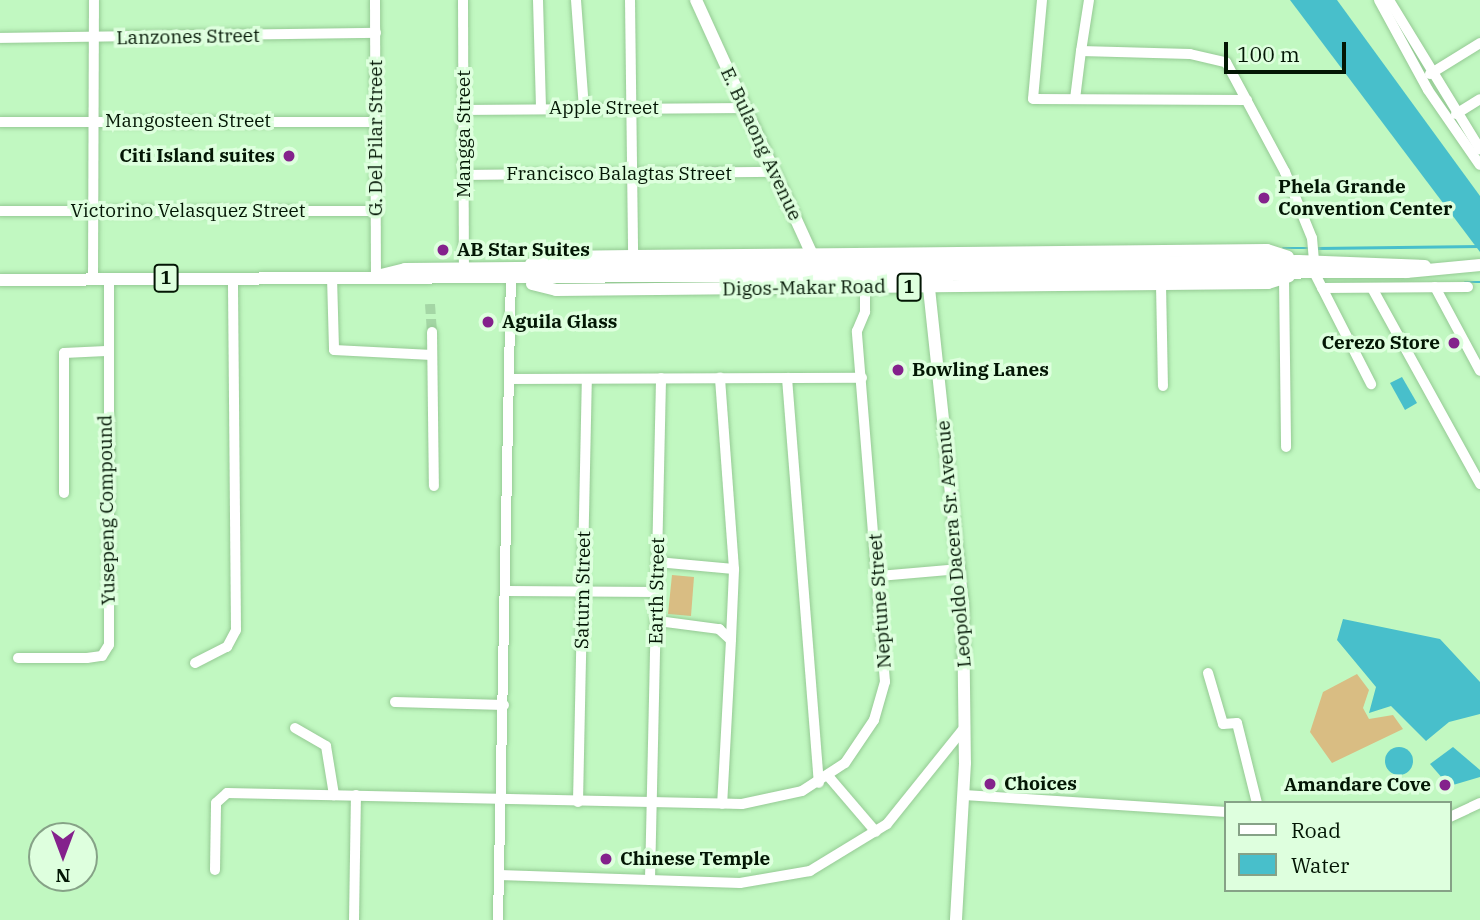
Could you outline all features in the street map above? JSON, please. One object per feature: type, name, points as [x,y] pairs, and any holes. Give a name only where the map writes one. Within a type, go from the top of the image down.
[{"type":"main road","name":"E. Bulaong Avenue","points":[[696,0],[825,287]]},
{"type":"main road","name":"Digos-Makar Road","points":[[514,274],[555,257],[633,256],[1268,250],[1299,266]]},
{"type":"main road","name":"Leopoldo Dacera Sr. Avenue","points":[[926,254],[960,569],[966,726],[957,920]]},
{"type":"main road","name":"Digos-Makar Road","points":[[0,279],[1480,265]]},
{"type":"main road","name":"Digos-Makar Road","points":[[376,277],[405,269],[464,268],[514,274],[556,290],[1161,284],[1284,278],[1299,266]]},
{"type":"street","points":[[93,279],[94,0]]},
{"type":"street","name":"G. Del Pilar Street","points":[[375,0],[376,277]]},
{"type":"street","name":"Mangga Street","points":[[463,0],[464,268]]},
{"type":"street","points":[[538,0],[541,109]]},
{"type":"street","points":[[576,0],[584,109]]},
{"type":"street","points":[[630,0],[634,108],[633,256]]},
{"type":"street","points":[[1042,0],[1030,93],[1035,100],[1247,100]]},
{"type":"street","points":[[1074,99],[1089,0]]},
{"type":"street","points":[[1379,0],[1428,90],[1480,165]]},
{"type":"street","points":[[1389,0],[1430,74],[1480,149]]},
{"type":"street","name":"Lanzones Street","points":[[0,38],[376,33]]},
{"type":"street","points":[[1430,74],[1480,43]]},
{"type":"street","points":[[1081,51],[1216,56],[1233,71],[1307,224],[1314,266],[1322,288],[1371,384]]},
{"type":"street","points":[[1456,114],[1480,99]]},
{"type":"street","name":"Apple Street","points":[[464,110],[745,108]]},
{"type":"street","name":"Mangosteen Street","points":[[0,122],[377,122]]},
{"type":"street","name":"Francisco Balagtas Street","points":[[465,175],[774,172]]},
{"type":"street","name":"Victorino Velasquez Street","points":[[0,211],[377,211]]},
{"type":"street","points":[[498,920],[514,274]]},
{"type":"street","points":[[332,277],[334,350],[432,355]]},
{"type":"street","points":[[195,663],[227,647],[236,630],[233,278]]},
{"type":"street","points":[[1284,278],[1286,447]]},
{"type":"street","name":"Yusepeng Compound","points":[[18,658],[102,656],[108,645],[106,351],[109,279]]},
{"type":"street","points":[[1161,284],[1163,386]]},
{"type":"street","name":"Neptune Street","points":[[215,870],[216,803],[223,794],[722,804],[780,799],[829,777],[865,737],[884,694],[879,576],[857,331],[866,312],[865,287]]},
{"type":"street","points":[[1435,287],[1480,372]]},
{"type":"street","points":[[1322,288],[1468,287]]},
{"type":"street","points":[[1372,288],[1480,484]]},
{"type":"street","points":[[432,332],[434,486]]},
{"type":"street","points":[[64,493],[64,354],[106,351]]},
{"type":"street","name":"Earth Street","points":[[650,880],[658,621],[661,378]]},
{"type":"street","points":[[720,378],[734,569],[722,804]]},
{"type":"street","points":[[787,378],[819,783]]},
{"type":"street","points":[[513,379],[862,378]]},
{"type":"street","name":"Saturn Street","points":[[578,802],[587,379]]},
{"type":"street","points":[[657,562],[734,569]]},
{"type":"street","points":[[879,576],[960,569]]},
{"type":"street","points":[[507,591],[657,592]]},
{"type":"street","points":[[658,621],[719,629],[731,639]]},
{"type":"street","points":[[1208,673],[1223,724],[1237,723],[1256,801]]},
{"type":"street","points":[[395,702],[504,705]]},
{"type":"street","points":[[499,875],[650,880],[775,878],[827,863],[876,832],[966,726]]},
{"type":"street","points":[[295,728],[326,746],[334,795]]},
{"type":"street","points":[[829,777],[876,832]]},
{"type":"street","points":[[354,920],[356,796]]},
{"type":"street","points":[[964,796],[1224,812]]},
{"type":"street","points":[[1452,816],[1480,803]]},
{"type":"shaded area","points":[[672,575],[694,577],[691,616],[668,614]]},
{"type":"shaded area","points":[[1357,674],[1369,690],[1363,708],[1369,719],[1393,715],[1403,729],[1332,763],[1310,732],[1323,692]]},
{"type":"water","points":[[1290,0],[1337,0],[1480,196],[1480,252]]},
{"type":"water","points":[[1402,377],[1417,403],[1405,410],[1390,383]]},
{"type":"water","points":[[1343,619],[1440,639],[1480,682],[1480,714],[1449,722],[1426,741],[1391,706],[1369,713],[1376,687],[1337,640]]},
{"type":"water","points":[[1399,747],[1409,751],[1413,761],[1409,771],[1399,775],[1389,771],[1385,761],[1389,751]]},
{"type":"water","points":[[1453,747],[1480,770],[1480,777],[1453,785],[1443,779],[1430,764]]},
{"type":"waterway","points":[[1318,248],[1480,246]]},
{"type":"waterway","points":[[1283,248],[1309,248]]},
{"type":"waterway","points":[[1465,282],[1480,282]]},
{"type":"tunnel","points":[[430,304],[432,332]]},
{"type":"place","name":"Citi Island suites","points":[[289,156]]},
{"type":"place","name":"Phela Grande Convention Center","points":[[1264,198]]},
{"type":"place","name":"AB Star Suites","points":[[443,250]]},
{"type":"place","name":"Aguila Glass","points":[[488,322]]},
{"type":"place","name":"Cerezo Store","points":[[1454,343]]},
{"type":"place","name":"Bowling Lanes","points":[[898,370]]},
{"type":"place","name":"Choices","points":[[990,784]]},
{"type":"place","name":"Amandare Cove","points":[[1445,785]]},
{"type":"place","name":"Chinese Temple","points":[[606,859]]}]
